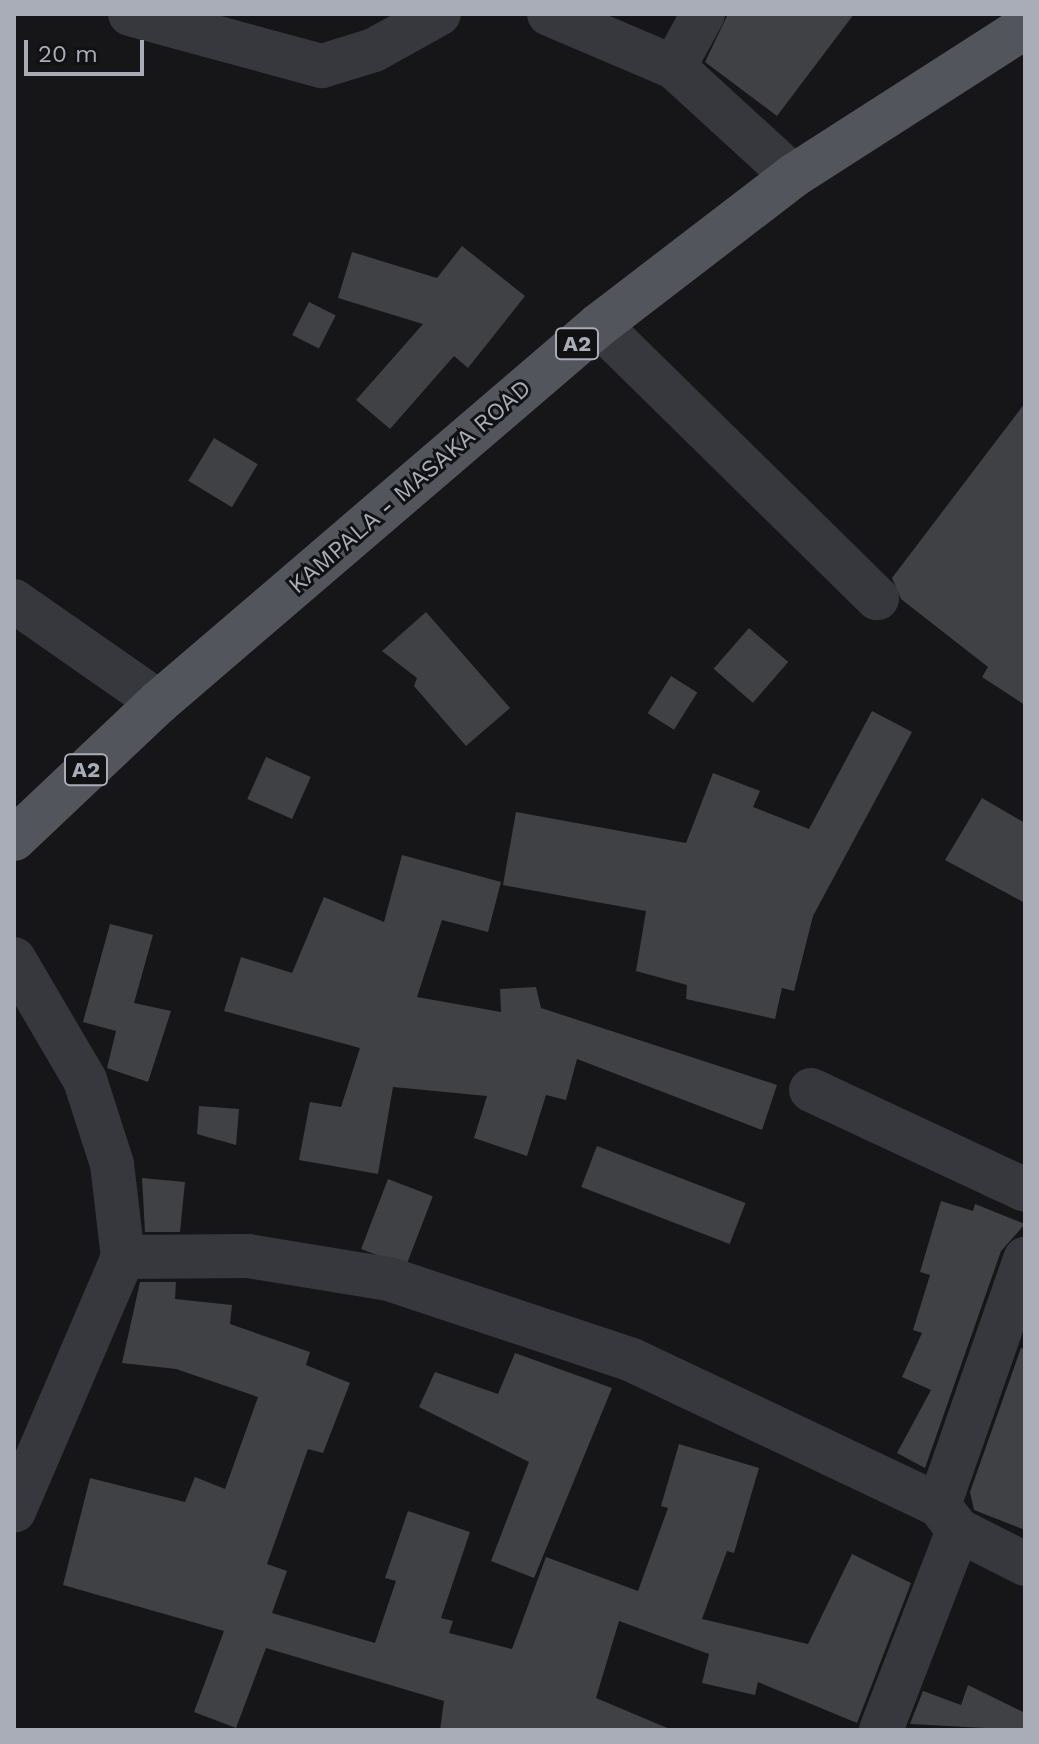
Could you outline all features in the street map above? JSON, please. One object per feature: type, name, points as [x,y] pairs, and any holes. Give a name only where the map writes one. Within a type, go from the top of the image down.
[{"type":"main road","name":"KAMPALA - MASAKA ROAD","points":[[14,839],[159,702],[599,325],[793,176],[1025,27]]},
{"type":"street","points":[[130,14],[322,66],[374,50],[439,14]]},
{"type":"street","points":[[549,14],[674,67],[793,176]]},
{"type":"street","points":[[674,67],[703,14]]},
{"type":"street","points":[[599,325],[877,598]]},
{"type":"street","points":[[14,601],[159,702]]},
{"type":"street","points":[[14,959],[85,1080],[112,1164],[123,1257],[14,1511]]},
{"type":"street","points":[[811,1090],[1025,1190]]},
{"type":"street","points":[[123,1257],[248,1256],[389,1279],[632,1360],[948,1518],[1025,1564]]},
{"type":"street","points":[[881,1730],[1025,1259]]},
{"type":"building","points":[[728,14],[854,14],[777,116],[705,62]]},
{"type":"building","points":[[462,246],[525,296],[468,368],[454,356],[390,429],[356,400],[423,324],[338,298],[352,252],[437,278]]},
{"type":"building","points":[[309,302],[336,316],[319,349],[292,335]]},
{"type":"building","points":[[1025,403],[1025,705],[982,677],[988,667],[901,599],[892,578]]},
{"type":"building","points":[[214,438],[258,464],[232,507],[188,481]]},
{"type":"building","points":[[426,612],[510,708],[466,746],[414,686],[417,678],[382,651]]},
{"type":"building","points":[[749,628],[788,662],[753,703],[714,669]]},
{"type":"building","points":[[671,676],[697,692],[674,730],[648,713]]},
{"type":"building","points":[[872,711],[912,732],[813,916],[794,991],[782,988],[775,1019],[686,999],[687,985],[636,971],[646,911],[503,885],[516,812],[686,843],[713,773],[760,791],[753,807],[809,829]]},
{"type":"building","points":[[266,757],[311,777],[292,819],[247,799]]},
{"type":"building","points":[[982,798],[1025,823],[1025,903],[945,860]]},
{"type":"building","points":[[402,855],[501,882],[488,932],[442,920],[417,997],[501,1012],[500,989],[536,987],[541,1008],[777,1085],[762,1130],[577,1059],[566,1100],[546,1095],[527,1156],[474,1138],[487,1096],[393,1087],[378,1174],[299,1160],[310,1102],[341,1107],[360,1048],[224,1011],[241,957],[292,973],[324,897],[384,922]]},
{"type":"building","points":[[110,924],[153,935],[134,1003],[171,1011],[148,1082],[107,1068],[116,1031],[83,1022]]},
{"type":"building","points":[[199,1106],[239,1109],[236,1145],[197,1134]]},
{"type":"building","points":[[597,1146],[745,1203],[730,1244],[581,1187]]},
{"type":"building","points":[[142,1178],[185,1182],[180,1232],[145,1232]]},
{"type":"building","points":[[388,1179],[433,1196],[406,1266],[361,1249]]},
{"type":"building","points":[[941,1201],[973,1211],[975,1204],[1025,1224],[1001,1251],[925,1468],[897,1453],[931,1390],[902,1377],[922,1333],[913,1330],[930,1275],[920,1272]]},
{"type":"building","points":[[140,1282],[176,1282],[175,1299],[232,1305],[230,1324],[310,1352],[306,1365],[350,1383],[323,1453],[308,1449],[267,1564],[287,1571],[272,1613],[375,1643],[396,1581],[385,1578],[408,1511],[470,1532],[441,1618],[453,1621],[449,1633],[512,1649],[546,1557],[638,1591],[668,1508],[661,1506],[679,1444],[759,1468],[734,1553],[727,1551],[702,1619],[808,1644],[852,1554],[911,1583],[857,1723],[758,1682],[755,1695],[702,1683],[709,1654],[619,1621],[596,1698],[672,1730],[440,1730],[444,1701],[266,1648],[236,1728],[194,1712],[224,1631],[63,1585],[90,1478],[185,1502],[195,1477],[225,1489],[258,1397],[176,1369],[122,1363]]},
{"type":"building","points":[[1021,1348],[1025,1349],[1025,1530],[974,1510],[970,1492]]},
{"type":"building","points":[[515,1353],[612,1388],[534,1578],[491,1561],[529,1462],[419,1407],[435,1372],[498,1394]]},
{"type":"building","points":[[968,1685],[1025,1713],[1025,1730],[910,1724],[923,1691],[961,1705]]}]
